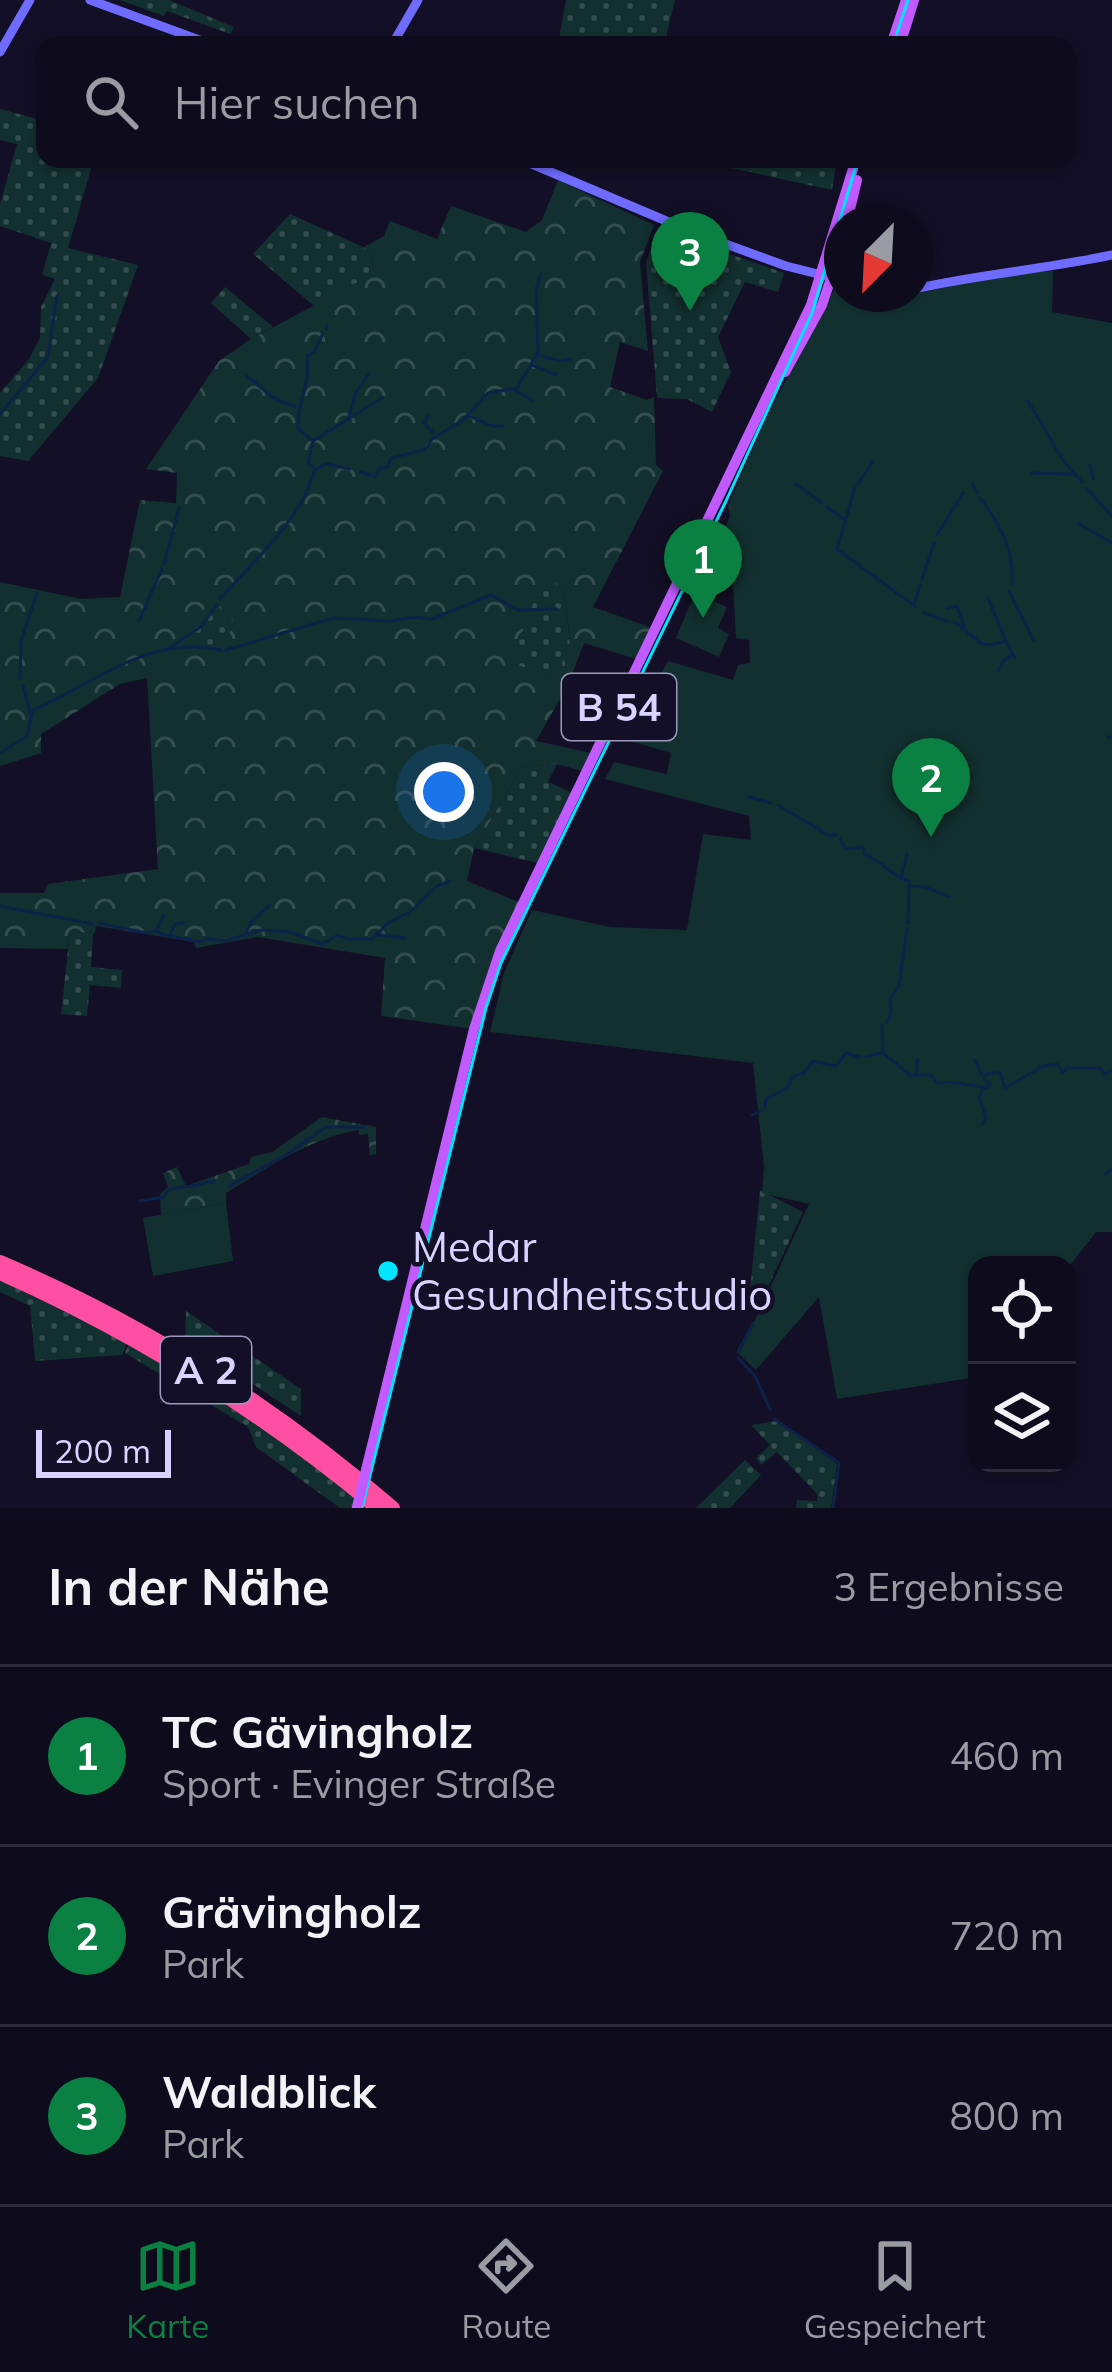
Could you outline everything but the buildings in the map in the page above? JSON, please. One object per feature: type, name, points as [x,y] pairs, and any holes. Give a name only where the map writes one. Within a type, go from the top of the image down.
[{"type":"highway","name":"A 2","points":[[0,1262],[95,1306],[198,1364],[308,1440],[393,1508]]},
{"type":"highway","name":"A 2","points":[[0,1273],[127,1335],[188,1371],[284,1435],[377,1508]]},
{"type":"main road","points":[[0,52],[25,0]]},
{"type":"main road","points":[[90,0],[188,36]]},
{"type":"main road","points":[[397,36],[418,0]]},
{"type":"main road","points":[[899,36],[910,0]]},
{"type":"main road","points":[[541,168],[667,222],[824,275]]},
{"type":"main road","name":"B 54","points":[[849,204],[857,168]]},
{"type":"main road","name":"B 54","points":[[850,204],[857,168]]},
{"type":"main road","points":[[932,284],[1112,255]]},
{"type":"main road","name":"B 54","points":[[357,1508],[474,1029],[500,951],[760,410],[824,293]]},
{"type":"green space","points":[[120,0],[169,0],[234,27],[230,34]]},
{"type":"green space","points":[[566,0],[675,0],[666,36],[560,36]]},
{"type":"green space","points":[[0,109],[36,119],[36,168],[91,168],[68,248],[138,265],[98,378],[28,461],[0,456],[0,393],[40,338],[41,307],[55,279],[42,275],[51,243],[0,226],[0,204],[17,144],[0,140]]},
{"type":"green space","points":[[732,168],[836,168],[832,190]]},
{"type":"green space","points":[[558,180],[654,225],[640,262],[648,351],[620,342],[610,387],[647,400],[654,397],[656,465],[663,471],[593,607],[652,628],[636,659],[584,643],[568,685],[536,741],[591,753],[582,771],[557,764],[522,767],[474,848],[467,881],[521,903],[474,1029],[381,1016],[385,958],[258,937],[196,948],[194,942],[96,926],[95,933],[70,932],[68,949],[0,948],[0,893],[44,893],[48,884],[158,869],[147,678],[120,684],[41,734],[41,753],[0,766],[0,582],[81,599],[120,597],[140,500],[176,503],[177,473],[146,469],[219,361],[373,274],[372,251],[364,247],[384,236],[390,221],[437,239],[451,206],[526,232],[542,220]],"holes":[[[544,576],[564,588],[570,642],[556,677],[510,663]],[[214,600],[236,623],[219,647],[205,644],[189,623]]]},
{"type":"green space","points":[[290,214],[372,251],[373,274],[314,306],[253,254]]},
{"type":"green space","points":[[658,229],[784,273],[778,292],[745,282],[718,337],[731,372],[712,412],[687,399],[657,398],[646,262]]},
{"type":"green space","points":[[1053,271],[1052,312],[1112,323],[1112,1232],[1096,1232],[1076,1258],[968,1256],[968,1378],[837,1399],[819,1297],[756,1370],[739,1354],[809,1204],[762,1193],[764,1167],[753,1063],[490,1032],[504,973],[532,910],[610,927],[687,930],[703,834],[751,840],[749,816],[605,779],[614,762],[667,774],[671,753],[623,739],[668,661],[733,680],[738,665],[750,663],[749,640],[736,638],[732,567],[723,534],[730,516],[728,506],[767,416],[824,309],[932,312],[932,290],[1008,274]]},
{"type":"green space","points":[[225,287],[273,327],[251,339],[211,303]]},
{"type":"green space","points":[[544,575],[564,588],[570,643],[556,677],[509,663]]},
{"type":"green space","points":[[695,593],[727,607],[718,628],[729,634],[719,657],[676,638]]},
{"type":"green space","points":[[214,599],[236,623],[220,647],[205,645],[189,623]]},
{"type":"green space","points":[[557,764],[548,782],[573,793],[542,864],[474,848],[522,767]]},
{"type":"green space","points":[[70,932],[93,933],[91,967],[122,970],[121,988],[90,985],[87,1016],[61,1014]]},
{"type":"green space","points":[[322,1117],[376,1127],[376,1154],[370,1155],[368,1134],[359,1135],[358,1130],[340,1134],[258,1173],[226,1193],[226,1203],[161,1215],[160,1194],[168,1187],[163,1173],[177,1167],[186,1186],[249,1164],[251,1157],[272,1152]]},
{"type":"green space","points":[[760,1190],[803,1212],[765,1293],[750,1290]]},
{"type":"green space","points":[[226,1203],[233,1261],[153,1276],[143,1218]]},
{"type":"green space","points":[[0,1280],[127,1342],[122,1355],[35,1361],[30,1306],[0,1292]]},
{"type":"green space","points":[[186,1311],[301,1389],[301,1416],[185,1339]]},
{"type":"green space","points":[[129,1343],[280,1439],[369,1508],[340,1508],[256,1447],[248,1427],[125,1353]]},
{"type":"green space","points":[[777,1421],[837,1464],[831,1508],[796,1508],[797,1500],[817,1501],[817,1494],[777,1452],[761,1465],[756,1458],[770,1445],[751,1425]]},
{"type":"green space","points":[[745,1460],[761,1475],[730,1508],[696,1508]]},
{"type":"waterway","points":[[361,472],[375,477],[391,458],[426,449],[488,393],[517,388],[538,352],[536,290],[541,274]]},
{"type":"waterway","points":[[0,414],[48,357],[57,296]]},
{"type":"waterway","points":[[326,329],[327,325]]},
{"type":"waterway","points":[[220,599],[275,539],[309,488],[315,469],[308,463],[313,441],[298,428],[298,419],[307,356],[315,351],[323,333]]},
{"type":"waterway","points":[[537,355],[570,359]]},
{"type":"waterway","points":[[532,365],[556,375]]},
{"type":"waterway","points":[[349,416],[356,392],[368,375]]},
{"type":"waterway","points":[[247,376],[272,397],[295,407]]},
{"type":"waterway","points":[[513,389],[532,400]]},
{"type":"waterway","points":[[313,441],[382,398]]},
{"type":"waterway","points":[[1028,401],[1062,459],[1082,482]]},
{"type":"waterway","points":[[467,415],[503,426]]},
{"type":"waterway","points":[[428,416],[424,423],[433,433]]},
{"type":"waterway","points":[[858,484],[873,461]]},
{"type":"waterway","points":[[316,469],[327,464],[350,469]]},
{"type":"waterway","points":[[1090,465],[1093,479]]},
{"type":"waterway","points":[[1031,473],[1072,474]]},
{"type":"waterway","points":[[796,484],[822,503]]},
{"type":"waterway","points":[[973,484],[977,493]]},
{"type":"waterway","points":[[855,488],[837,549],[916,607]]},
{"type":"waterway","points":[[1086,488],[1112,516]]},
{"type":"waterway","points":[[937,535],[963,493]]},
{"type":"waterway","points":[[980,498],[1004,538],[1012,584]]},
{"type":"waterway","points":[[827,507],[845,520]]},
{"type":"waterway","points":[[164,564],[179,508]]},
{"type":"waterway","points":[[1078,523],[1112,543]]},
{"type":"waterway","points":[[922,579],[934,543]]},
{"type":"waterway","points":[[139,621],[162,569]]},
{"type":"waterway","points":[[914,605],[920,585]]},
{"type":"waterway","points":[[1009,591],[1034,641]]},
{"type":"waterway","points":[[20,679],[21,641],[37,593]]},
{"type":"waterway","points":[[226,650],[333,618],[432,619],[491,595],[518,610],[557,609]]},
{"type":"waterway","points":[[988,598],[1005,639]]},
{"type":"waterway","points":[[171,647],[202,626],[217,604]]},
{"type":"waterway","points":[[947,608],[957,606],[964,626]]},
{"type":"waterway","points":[[924,613],[947,621]]},
{"type":"waterway","points":[[954,622],[982,643],[1006,641],[1015,658]]},
{"type":"waterway","points":[[0,753],[27,736],[33,710],[122,664],[169,649],[221,650]]},
{"type":"waterway","points":[[999,670],[1012,655]]},
{"type":"waterway","points":[[23,686],[30,713]]},
{"type":"waterway","points":[[1107,737],[1112,737]]},
{"type":"waterway","points":[[749,797],[771,803]]},
{"type":"waterway","points":[[778,805],[828,835],[836,835]]},
{"type":"waterway","points":[[840,839],[846,849],[863,847],[865,855],[909,881],[908,923]]},
{"type":"waterway","points":[[901,877],[907,855]]},
{"type":"waterway","points":[[411,911],[437,886],[450,881]]},
{"type":"waterway","points":[[912,886],[950,897]]},
{"type":"waterway","points":[[245,935],[270,905]]},
{"type":"waterway","points":[[0,906],[92,924]]},
{"type":"waterway","points":[[99,923],[199,942],[225,941],[261,930],[290,932],[322,944],[338,935],[372,939],[388,923],[408,913]]},
{"type":"waterway","points":[[157,929],[164,915]]},
{"type":"waterway","points":[[170,935],[175,924],[184,923]]},
{"type":"waterway","points":[[887,1022],[890,999],[899,986],[907,928]]},
{"type":"waterway","points":[[378,935],[405,938]]},
{"type":"waterway","points":[[882,1026],[883,1051]]},
{"type":"waterway","points":[[765,1107],[766,1099],[787,1088],[813,1061],[836,1066],[846,1053],[860,1057]]},
{"type":"waterway","points":[[865,1057],[881,1053]]},
{"type":"waterway","points":[[883,1053],[911,1076],[930,1074],[937,1083],[987,1088],[986,1074],[1000,1072],[1005,1088],[1043,1066],[1057,1064],[1062,1072],[1067,1068],[1100,1068],[1105,1074],[1112,1070]]},
{"type":"waterway","points":[[916,1075],[918,1059]]},
{"type":"waterway","points":[[975,1060],[982,1074]]},
{"type":"waterway","points":[[982,1125],[986,1118],[979,1098],[983,1089]]},
{"type":"waterway","points":[[752,1115],[762,1110]]},
{"type":"waterway","points":[[229,1186],[326,1127],[364,1127]]},
{"type":"waterway","points":[[1105,1175],[1112,1169]]},
{"type":"waterway","points":[[200,1184],[214,1181]]},
{"type":"waterway","points":[[140,1201],[198,1185]]},
{"type":"waterway","points":[[738,1352],[753,1323]]},
{"type":"waterway","points":[[738,1358],[755,1376],[770,1409]]},
{"type":"waterway","points":[[774,1419],[839,1463],[833,1508]]},
{"type":"tram line","points":[[896,36],[908,0]]},
{"type":"tram line","points":[[362,1508],[501,963],[812,313],[855,168]]},
{"type":"place","name":"Waldblick","points":[[690,311]]},
{"type":"place","name":"TC Gävingholz","points":[[703,618]]},
{"type":"place","name":"Grävingholz","points":[[931,837]]},
{"type":"place","name":"Medar Gesundheitsstudio","points":[[388,1271]]}]
